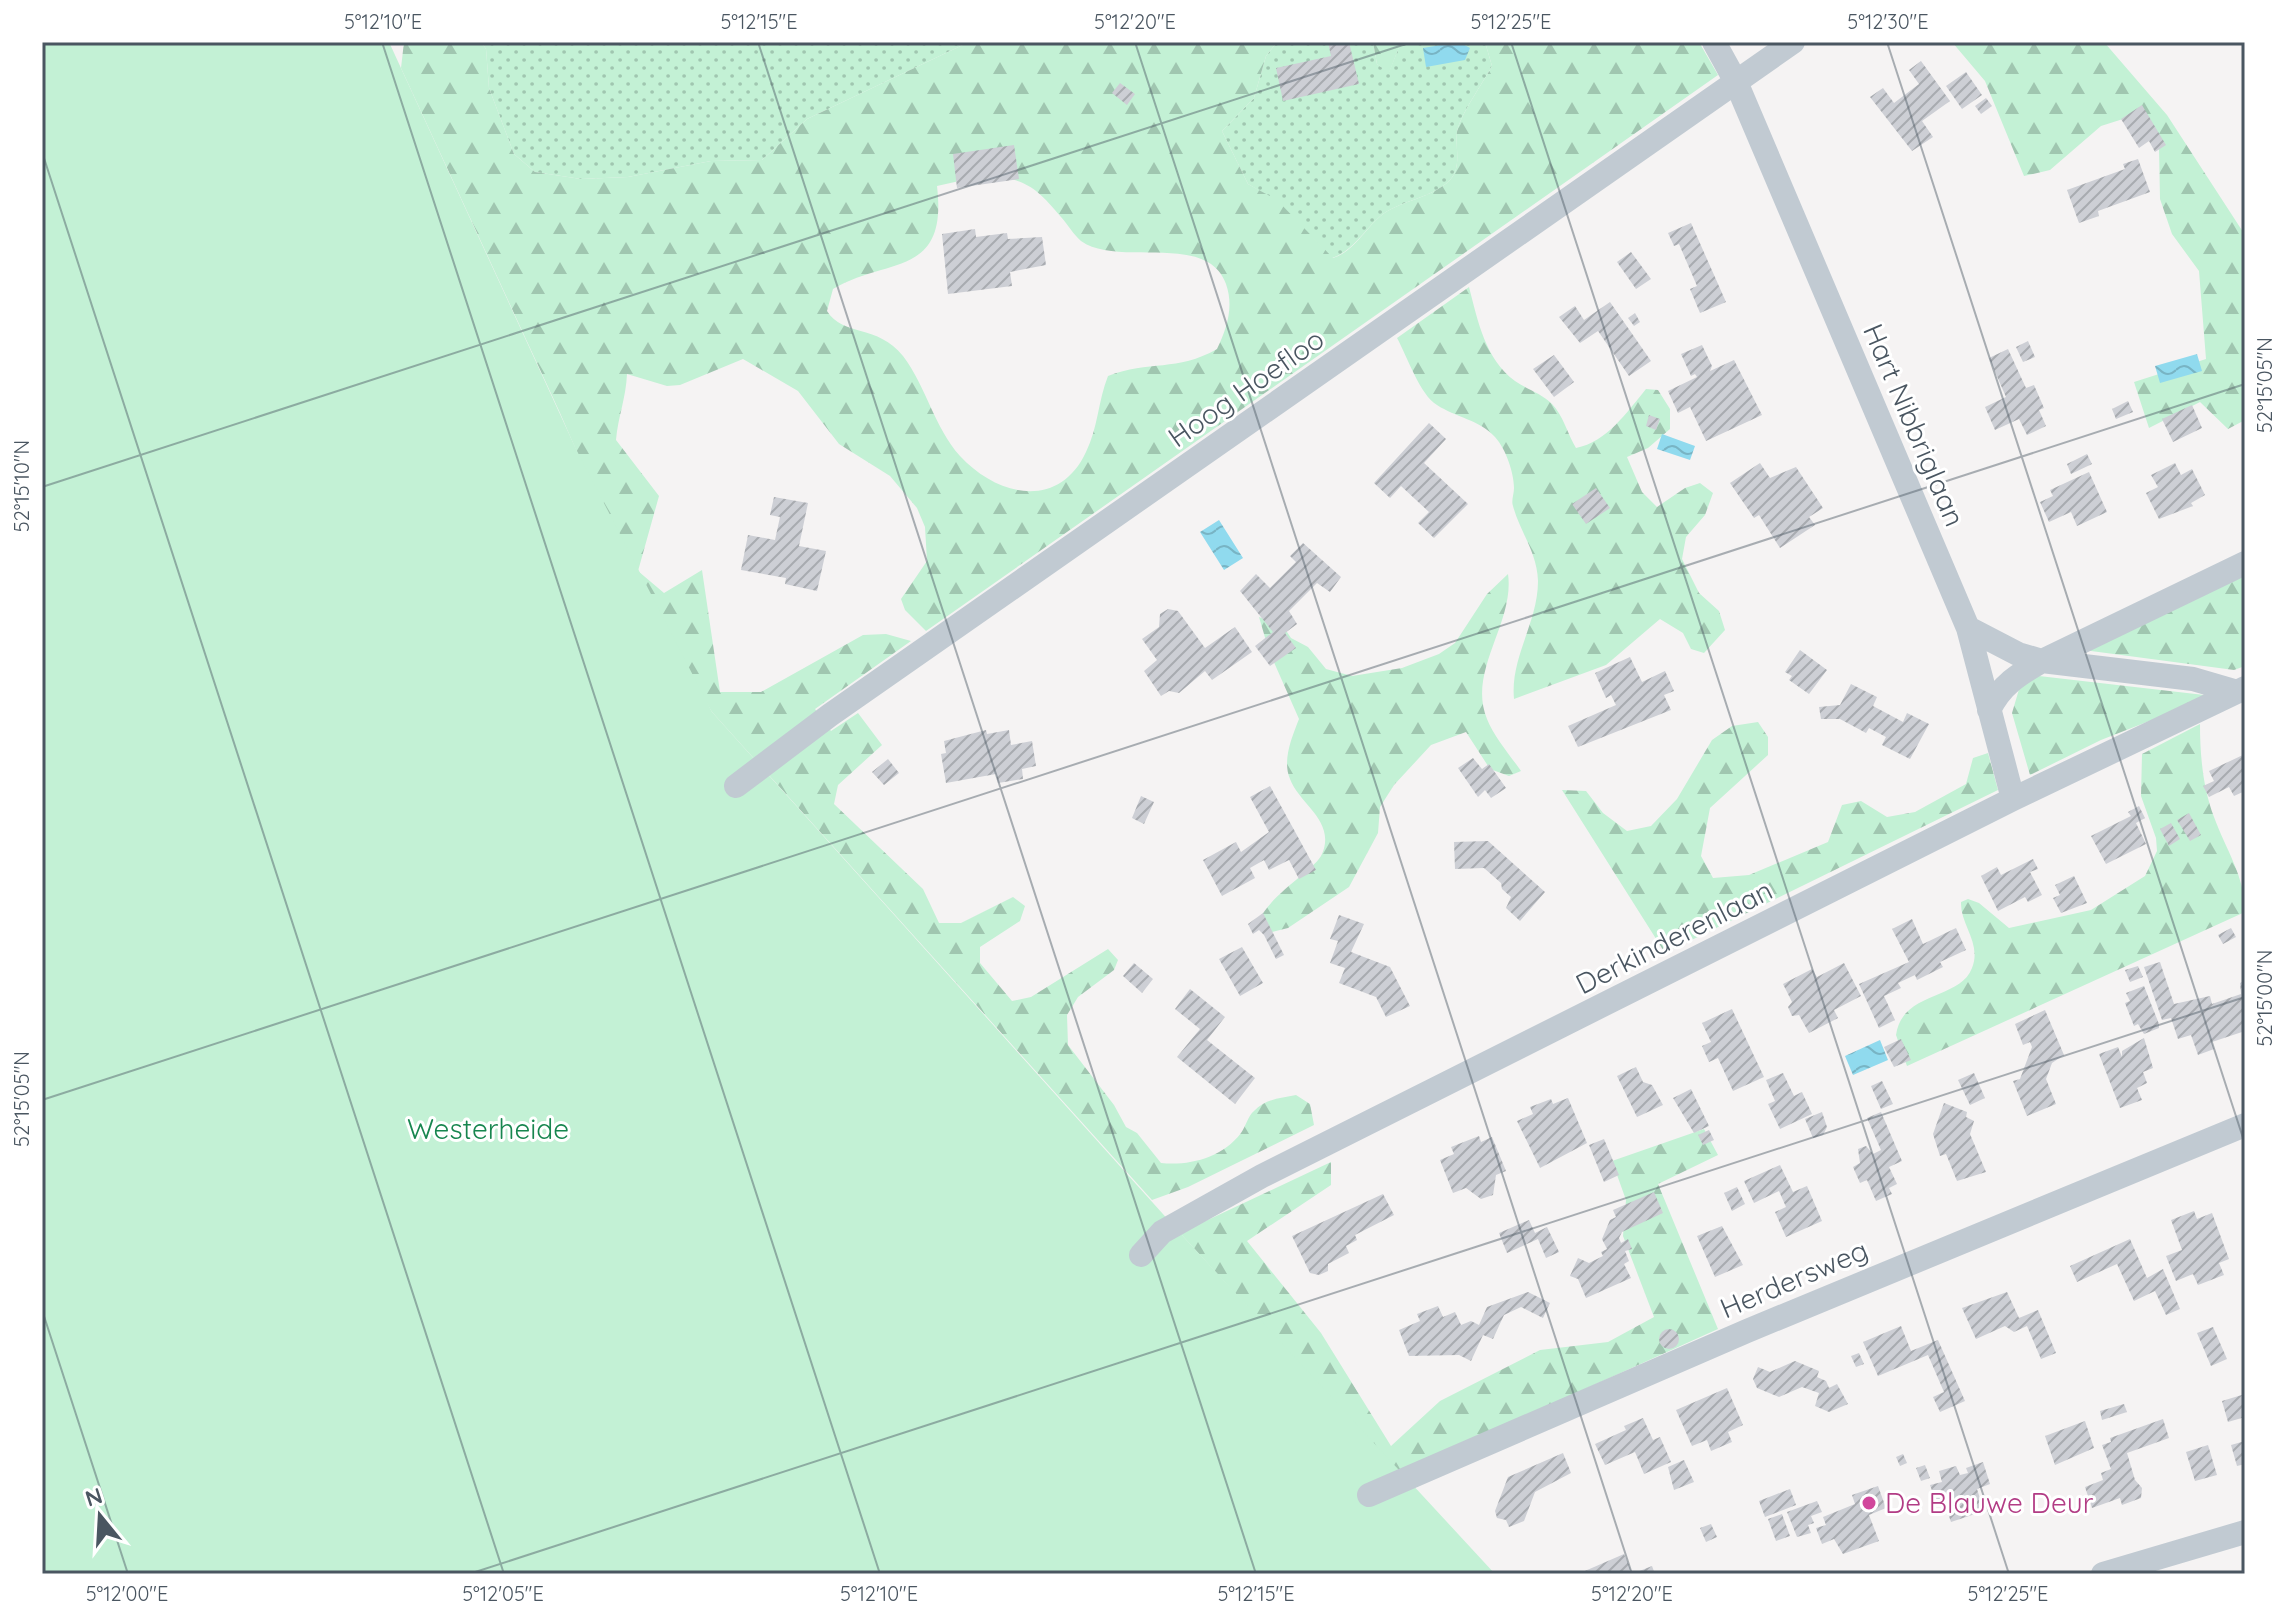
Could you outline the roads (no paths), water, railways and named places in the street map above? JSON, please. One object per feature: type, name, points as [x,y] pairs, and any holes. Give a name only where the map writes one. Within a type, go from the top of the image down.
[{"type":"street","name":"Hart Nibbriglaan","points":[[1714,42],[1736,82],[1968,628],[2013,799]]},
{"type":"street","name":"Hoog Hoefloo","points":[[736,786],[843,706],[1793,42]]},
{"type":"street","points":[[1989,710],[1997,694],[2012,678],[2245,563]]},
{"type":"street","points":[[1968,628],[2018,654],[2042,661],[2193,679],[2240,690]]},
{"type":"street","name":"Derkinderenlaan","points":[[1141,1255],[1162,1232],[1262,1176],[2013,799],[2240,690]]},
{"type":"street","name":"Herdersweg","points":[[1369,1495],[1747,1331],[2245,1125]]},
{"type":"street","points":[[2103,1574],[2245,1532]]},
{"type":"water","points":[[1459,42],[1470,48],[1465,60],[1426,67],[1423,48]]},
{"type":"water","points":[[2197,354],[2202,371],[2160,383],[2155,366]]},
{"type":"water","points":[[1662,434],[1695,446],[1690,460],[1657,449]]},
{"type":"water","points":[[1219,520],[1243,558],[1224,570],[1200,532]]},
{"type":"water","points":[[1880,1040],[1888,1060],[1853,1075],[1845,1056]]},
{"type":"place","name":"De Blauwe Deur","points":[[1869,1503]]},
{"type":"park label","name":"Westerheide","points":[[488,1129]]}]
